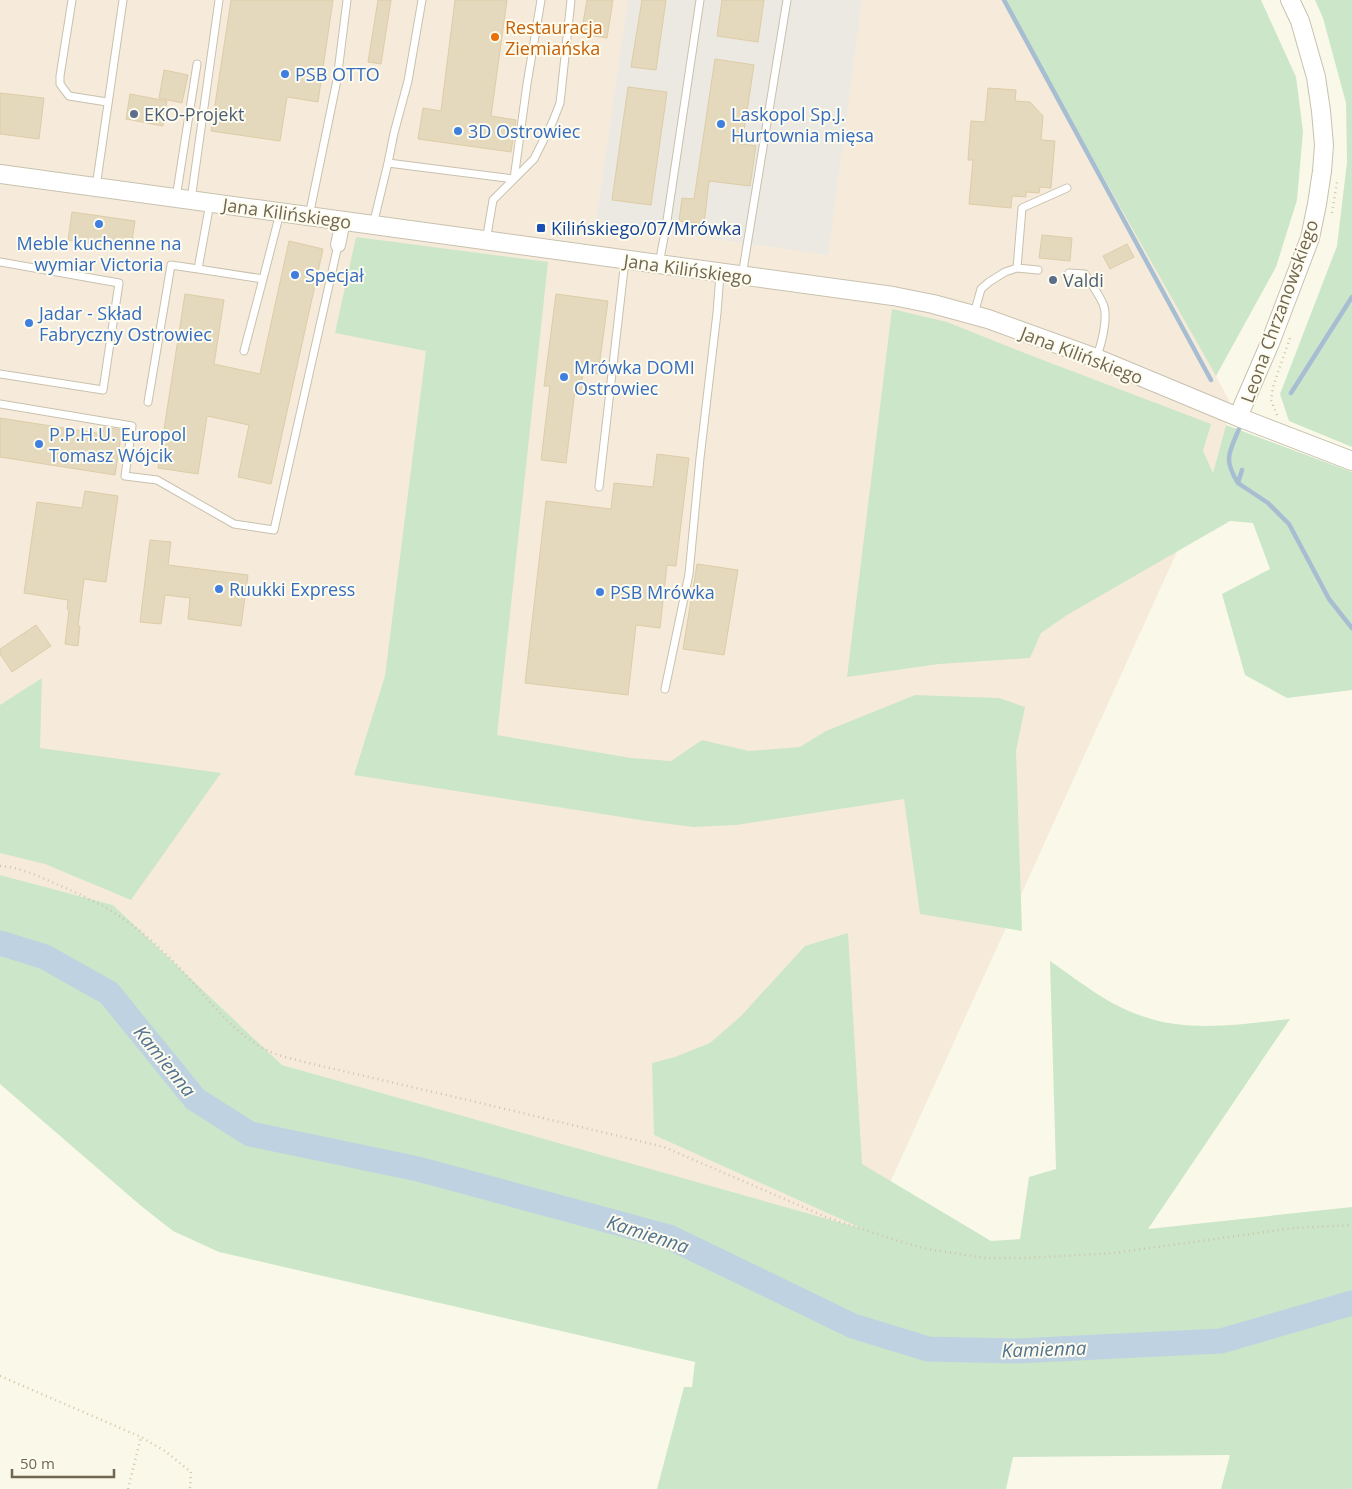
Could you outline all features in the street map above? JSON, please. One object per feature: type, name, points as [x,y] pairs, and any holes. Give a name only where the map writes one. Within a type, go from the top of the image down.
[{"type":"street","name":"Leona Chrzanowskiego","points":[[1238,417],[1270,343],[1310,238],[1318,204],[1324,145],[1322,111],[1316,77],[1300,20],[1290,0]]},
{"type":"street","name":"Jana Kilińskiego","points":[[0,174],[894,296],[933,304],[974,315],[1096,358],[1238,417],[1352,461]]},
{"type":"street","points":[[338,245],[344,221]]},
{"type":"lane","points":[[72,0],[60,84],[69,96],[107,102]]},
{"type":"lane","points":[[96,187],[123,0]]},
{"type":"lane","points":[[184,199],[219,0]]},
{"type":"lane","points":[[309,216],[337,80],[347,0]]},
{"type":"lane","points":[[373,225],[408,81],[422,0]]},
{"type":"lane","points":[[514,179],[540,0]]},
{"type":"lane","points":[[486,241],[493,200],[534,159],[560,103],[571,0]]},
{"type":"lane","points":[[659,264],[700,0]]},
{"type":"lane","points":[[742,276],[787,0]]},
{"type":"lane","points":[[184,199],[196,64]]},
{"type":"lane","points":[[388,162],[514,179]]},
{"type":"lane","points":[[1017,268],[1022,208],[1067,188]]},
{"type":"lane","points":[[198,269],[210,203]]},
{"type":"lane","points":[[244,351],[280,212]]},
{"type":"lane","points":[[0,404],[132,426],[125,476],[157,480],[234,524],[274,530],[338,245]]},
{"type":"lane","points":[[599,487],[625,260]]},
{"type":"lane","points":[[0,262],[119,283],[103,390],[0,374]]},
{"type":"lane","points":[[148,402],[171,265],[263,279]]},
{"type":"lane","points":[[974,315],[981,289],[989,282],[1005,272],[1017,268],[1038,270]]},
{"type":"lane","points":[[665,690],[689,574],[720,273]]},
{"type":"lane","points":[[1069,273],[1085,274],[1104,306],[1101,346],[1096,358]]},
{"type":"path","points":[[0,866],[9,866],[40,877],[92,900],[119,916],[170,958],[235,1029],[271,1052],[304,1062],[664,1147],[826,1217],[912,1245],[984,1258],[1027,1258],[1114,1253],[1294,1228],[1352,1225]]},
{"type":"path","points":[[0,1376],[141,1437],[165,1451],[191,1472],[190,1489]]},
{"type":"path","points":[[128,1489],[141,1437]]},
{"type":"shaded area","points":[[0,0],[1013,0],[1229,400],[1226,425],[1213,473],[868,1231],[282,1065],[113,905],[0,875]]},
{"type":"shaded area","points":[[628,0],[862,0],[828,255],[596,222]]},
{"type":"green space","points":[[1003,0],[1261,0],[1296,77],[1303,131],[1297,200],[1276,267],[1216,376]]},
{"type":"green space","points":[[1315,0],[1352,0],[1352,447],[1289,421],[1280,394],[1337,246],[1347,162],[1346,103],[1323,18]]},
{"type":"green space","points":[[356,237],[548,262],[497,735],[631,758],[671,761],[702,740],[749,751],[800,747],[826,731],[915,695],[999,698],[1025,707],[1016,751],[1022,931],[920,914],[904,799],[736,825],[693,827],[354,775],[385,676],[426,351],[335,333]]},
{"type":"green space","points":[[892,309],[947,322],[1211,424],[1203,451],[1213,473],[1226,425],[1352,472],[1352,690],[1287,698],[1245,675],[1222,594],[1270,569],[1253,523],[1230,521],[1067,615],[1041,633],[1030,658],[939,664],[847,677]]},
{"type":"green space","points":[[42,678],[40,748],[221,773],[131,900],[45,864],[0,853],[0,705]]},
{"type":"green space","points":[[0,875],[113,905],[282,1065],[863,1229],[654,1135],[652,1063],[675,1057],[710,1043],[741,1016],[805,946],[848,933],[862,1164],[991,1241],[1020,1239],[1029,1177],[1056,1169],[1050,961],[1117,1006],[1160,1021],[1197,1026],[1215,1026],[1290,1019],[1148,1229],[1352,1207],[1352,1489],[1221,1489],[1230,1455],[1013,1457],[1006,1489],[657,1489],[684,1387],[692,1387],[695,1362],[219,1252],[173,1231],[140,1205],[0,1084]]},
{"type":"building","points":[[231,0],[333,0],[318,102],[287,97],[280,141],[211,131]]},
{"type":"building","points":[[378,0],[391,0],[381,64],[368,62]]},
{"type":"building","points":[[455,0],[507,0],[491,116],[516,120],[511,152],[418,139],[423,108],[441,111]]},
{"type":"building","points":[[587,0],[613,0],[607,38],[581,34]]},
{"type":"building","points":[[642,0],[666,0],[656,70],[631,67]]},
{"type":"building","points":[[722,0],[764,0],[758,42],[717,36]]},
{"type":"building","points":[[715,59],[754,65],[742,144],[756,146],[750,186],[709,181],[704,224],[679,221],[682,198],[694,199]]},
{"type":"building","points":[[164,70],[188,75],[182,103],[159,98]]},
{"type":"building","points":[[628,87],[667,92],[651,205],[612,200]]},
{"type":"building","points":[[988,88],[1016,90],[1015,101],[1030,102],[1043,116],[1041,140],[1055,141],[1051,188],[1040,187],[1039,193],[1026,192],[1026,197],[1012,196],[1011,208],[969,204],[973,160],[968,160],[971,121],[985,122]]},
{"type":"building","points":[[0,93],[44,98],[39,139],[0,134]]},
{"type":"building","points":[[130,94],[167,101],[163,126],[126,119]]},
{"type":"building","points":[[72,212],[135,221],[131,248],[68,240]]},
{"type":"building","points":[[1042,235],[1072,238],[1070,261],[1039,258]]},
{"type":"building","points":[[289,241],[323,249],[271,484],[238,477],[249,425],[207,416],[198,474],[158,468],[185,294],[224,300],[214,364],[260,374]]},
{"type":"building","points":[[1127,244],[1134,257],[1110,269],[1103,256]]},
{"type":"building","name":"Mrówka DOMI Ostrowiec","points":[[556,294],[608,301],[598,374],[583,372],[581,390],[575,390],[566,463],[541,460],[550,386],[544,386]]},
{"type":"building","points":[[0,418],[103,434],[104,427],[122,430],[115,475],[0,457]]},
{"type":"building","name":"PSB Mrówka","points":[[657,454],[689,458],[676,566],[667,565],[660,628],[636,625],[628,695],[525,683],[546,501],[611,509],[614,483],[653,487]]},
{"type":"building","points":[[85,491],[118,496],[106,582],[84,579],[78,626],[80,626],[78,646],[65,644],[69,610],[67,609],[68,600],[24,593],[37,502],[82,508]]},
{"type":"building","points":[[150,540],[171,542],[168,565],[248,575],[241,626],[188,619],[190,598],[165,595],[161,624],[140,622]]},
{"type":"building","points":[[697,564],[738,570],[724,655],[683,649]]},
{"type":"building","points":[[36,625],[51,646],[12,672],[0,654],[0,649]]},
{"type":"waterway","points":[[1004,0],[1211,380]]},
{"type":"waterway","points":[[1291,393],[1352,297]]},
{"type":"waterway","points":[[1238,483],[1230,468],[1229,456],[1239,429]]},
{"type":"waterway","points":[[1242,470],[1238,483],[1268,503],[1289,524],[1329,599],[1352,628]]},
{"type":"waterway","name":"Kamienna","points":[[0,943],[45,957],[109,993],[195,1099],[250,1134],[418,1169],[669,1237],[853,1326],[928,1349],[1014,1351],[1221,1341],[1352,1303]]},
{"type":"place","name":"Restauracja Ziemiańska","points":[[495,37]]},
{"type":"place","name":"PSB OTTO","points":[[285,74]]},
{"type":"place","name":"EKO-Projekt","points":[[134,114]]},
{"type":"place","name":"Laskopol Sp.J. Hurtownia mięsa","points":[[721,124]]},
{"type":"place","name":"3D Ostrowiec","points":[[458,131]]},
{"type":"place","name":"Meble kuchenne na wymiar Victoria","points":[[99,224]]},
{"type":"place","name":"Kilińskiego/07/Mrówka","points":[[541,228]]},
{"type":"place","name":"Specjał","points":[[295,275]]},
{"type":"place","name":"Valdi","points":[[1053,280]]},
{"type":"place","name":"Jadar - Skład Fabryczny Ostrowiec","points":[[29,323]]},
{"type":"place","name":"Mrówka DOMI Ostrowiec","points":[[564,377]]},
{"type":"place","name":"P.P.H.U. Europol Tomasz Wójcik","points":[[39,444]]},
{"type":"place","name":"Ruukki Express","points":[[219,589]]},
{"type":"place","name":"PSB Mrówka","points":[[600,592]]}]
